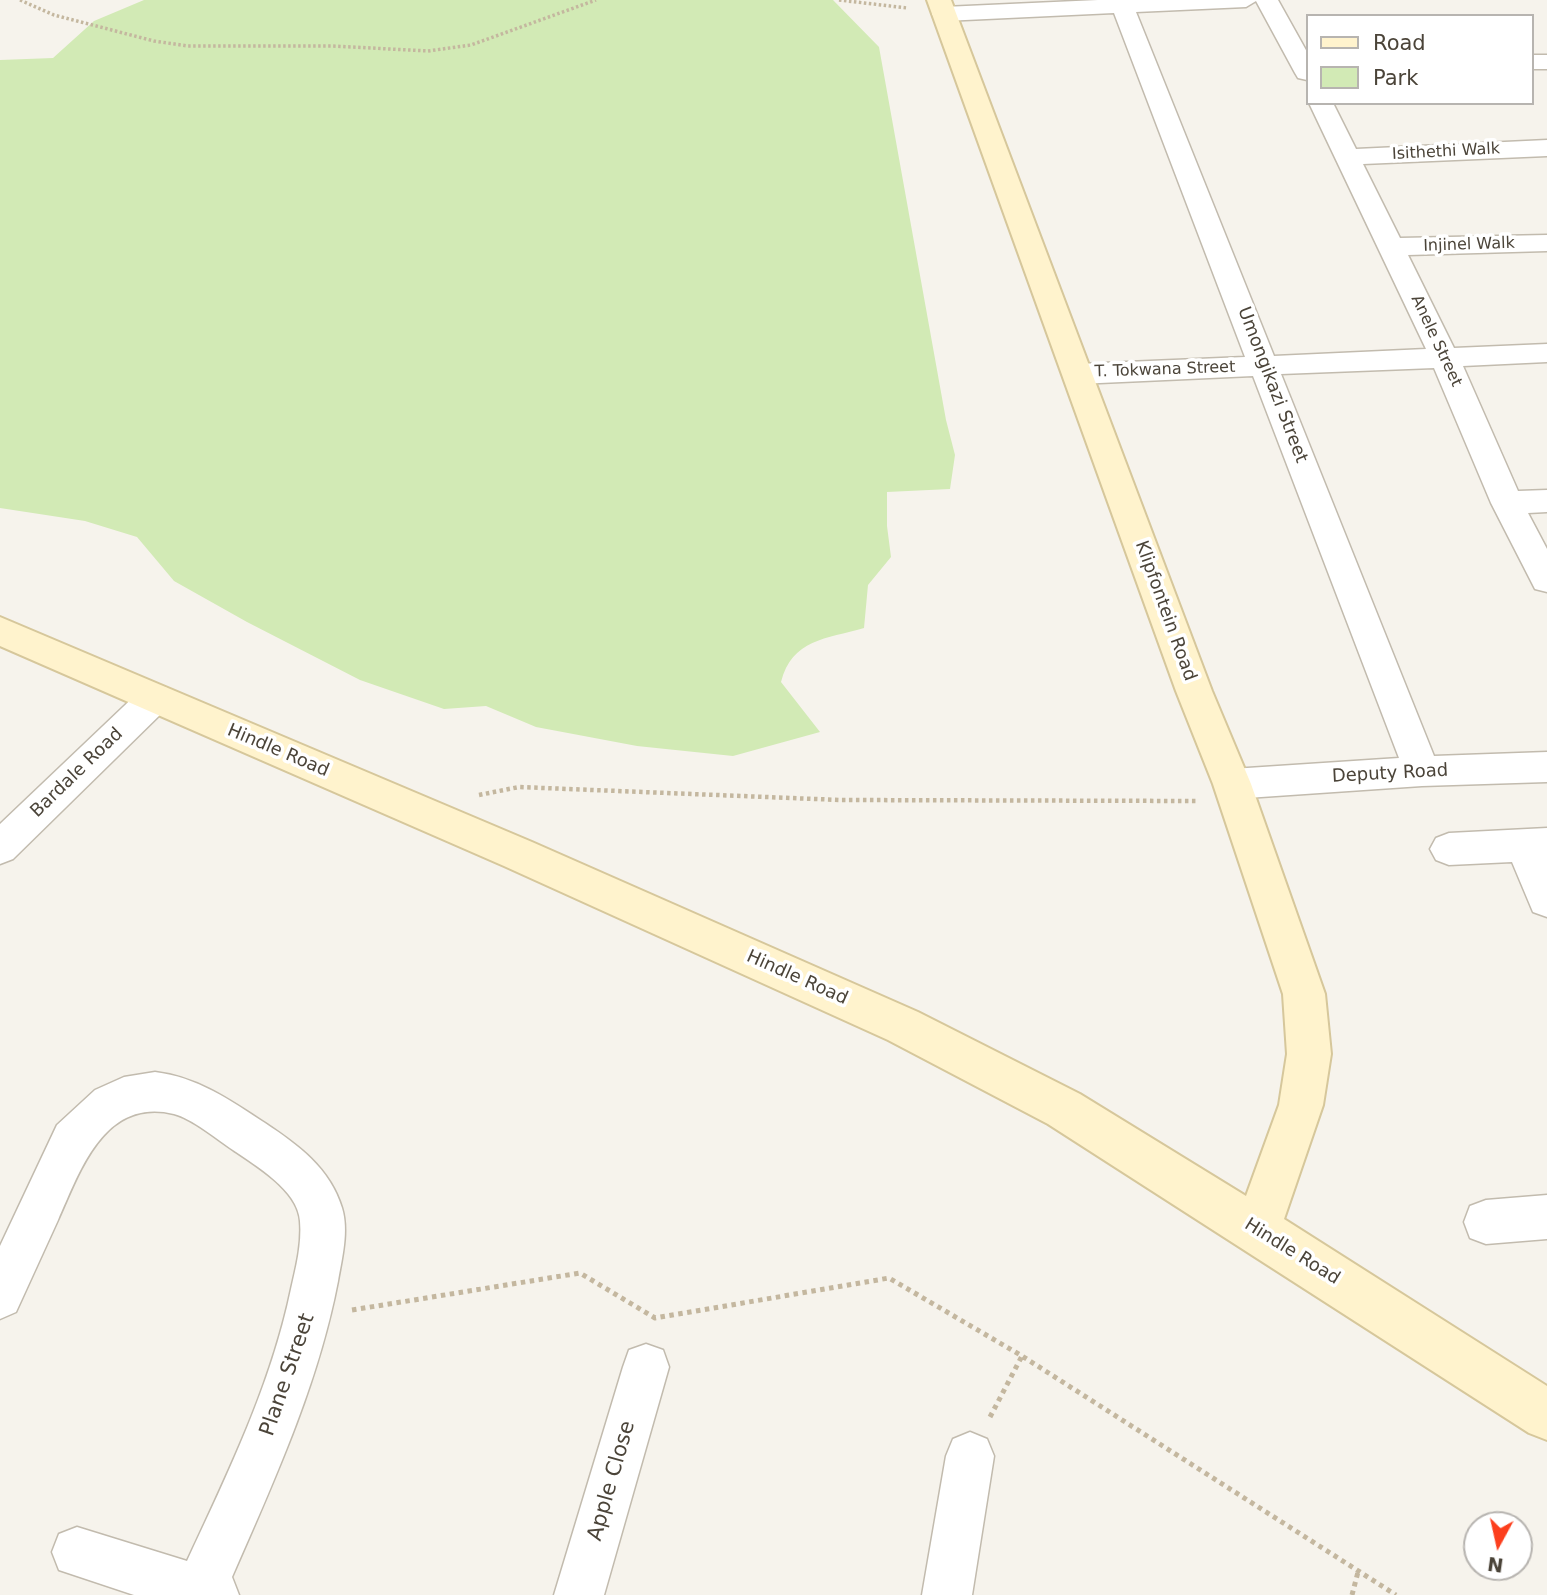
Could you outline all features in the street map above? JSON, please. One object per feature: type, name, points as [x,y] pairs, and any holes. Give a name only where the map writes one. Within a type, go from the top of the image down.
[{"type":"street","points":[[941,7],[1246,0]]},
{"type":"street","points":[[1267,0],[1306,70]]},
{"type":"street","name":"Umongikazi Street","points":[[1121,3],[1422,771]]},
{"type":"street","name":"Klipfontein Road","points":[[941,7],[1194,691],[1219,793],[1304,994],[1310,1054],[1301,1105],[1257,1229]]},
{"type":"street","name":"Anele Street","points":[[1322,105],[1445,358],[1507,503],[1547,580]]},
{"type":"street","name":"Isithethi Walk","points":[[1346,157],[1547,148]]},
{"type":"street","name":"Injinel Walk","points":[[1391,247],[1547,243]]},
{"type":"street","name":"T. Tokwana Street","points":[[1078,374],[1547,353]]},
{"type":"street","points":[[1507,503],[1547,501]]},
{"type":"street","name":"Hindle Road","points":[[0,631],[518,854],[903,1026],[1063,1109],[1257,1229],[1547,1415]]},
{"type":"street","name":"Bardale Road","points":[[0,848],[155,698]]},
{"type":"street","name":"Deputy Road","points":[[1219,793],[1422,771],[1547,767]]},
{"type":"street","points":[[1449,849],[1536,846],[1547,900]]},
{"type":"street","name":"Plane Street","points":[[0,1296],[72,1139],[102,1108],[125,1096],[148,1091],[170,1092],[190,1099],[298,1171],[319,1204],[323,1239],[310,1317],[282,1401],[207,1593],[77,1552]]},
{"type":"street","points":[[1486,1222],[1547,1217]]},
{"type":"street","name":"Apple Close","points":[[579,1595],[646,1367]]},
{"type":"street","points":[[947,1595],[970,1456]]},
{"type":"path","points":[[20,0],[54,15],[154,41],[188,46],[332,46],[428,51],[471,45],[596,0]]},
{"type":"path","points":[[839,0],[941,7]]},
{"type":"path","points":[[471,796],[519,787],[839,800],[1219,793]]},
{"type":"path","points":[[310,1317],[580,1273],[655,1318],[889,1278],[1022,1356],[1396,1595]]},
{"type":"path","points":[[970,1456],[1022,1356]]},
{"type":"path","points":[[1352,1595],[1358,1572]]},
{"type":"green space","points":[[144,0],[833,0],[879,47],[946,420],[955,455],[950,489],[887,492],[891,557],[868,585],[864,628],[812,643],[793,657],[786,668],[781,682],[820,732],[733,756],[637,746],[536,727],[486,706],[444,709],[360,680],[247,622],[174,581],[137,537],[85,521],[0,508],[0,60],[53,58],[94,21]]}]
